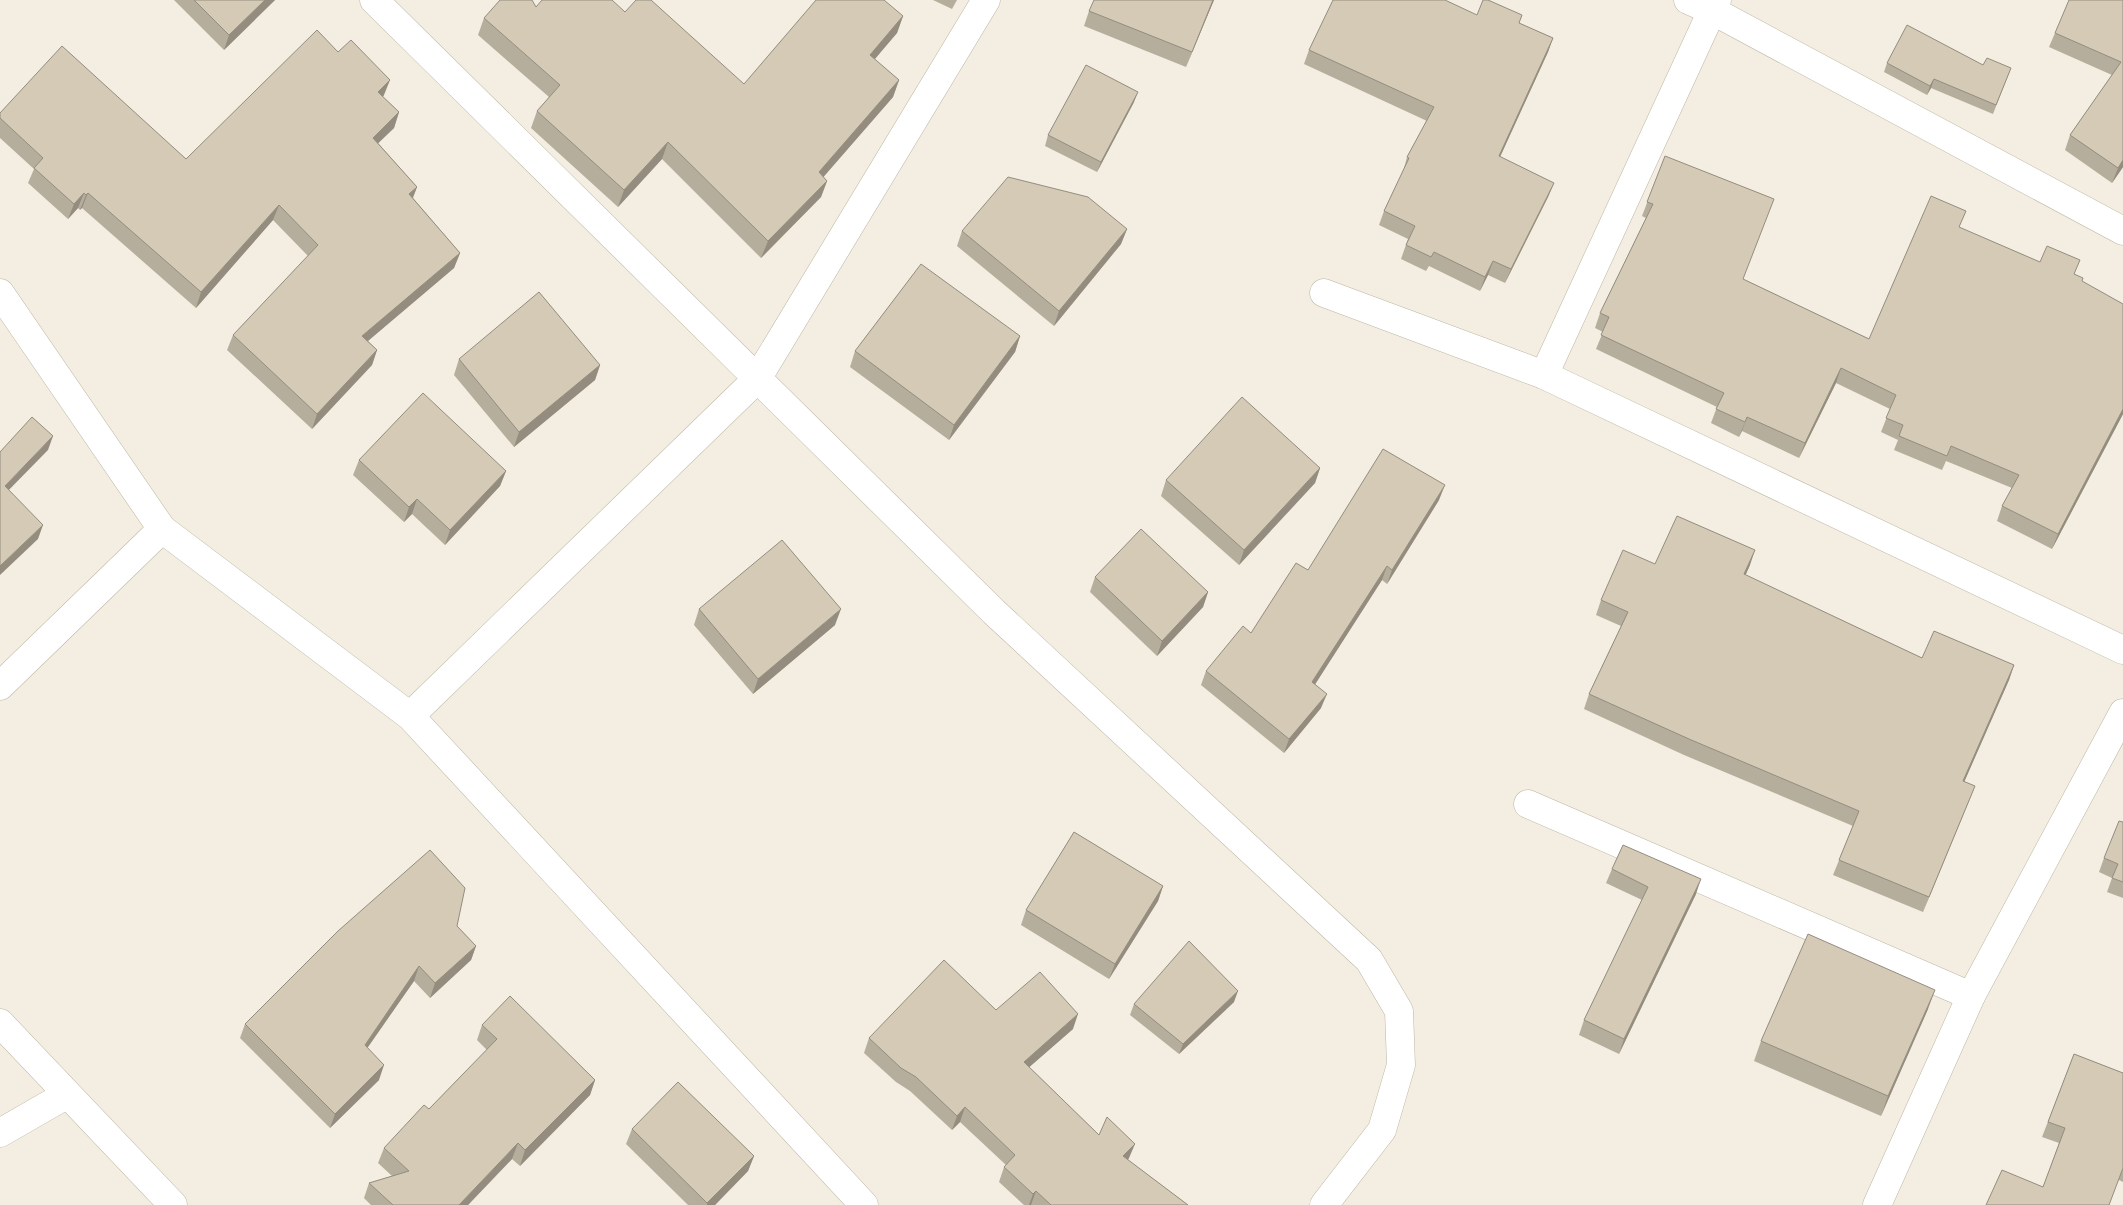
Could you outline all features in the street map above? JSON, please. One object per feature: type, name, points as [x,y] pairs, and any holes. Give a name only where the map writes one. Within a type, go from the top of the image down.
[{"type":"street","points":[[374,0],[994,612],[1369,960],[1399,1011],[1401,1065],[1382,1130],[1324,1205]]},
{"type":"street","points":[[410,716],[758,379],[986,0]]},
{"type":"street","points":[[1688,0],[1715,6],[2123,231]]},
{"type":"street","points":[[1544,375],[1715,6]]},
{"type":"street","points":[[0,293],[162,529],[410,716],[864,1205]]},
{"type":"street","points":[[1324,293],[1544,375],[2123,650]]},
{"type":"street","points":[[0,686],[162,529]]},
{"type":"street","points":[[1877,1205],[1971,996],[2123,713]]},
{"type":"street","points":[[1528,804],[1971,996]]},
{"type":"street","points":[[0,1023],[66,1095],[173,1205]]},
{"type":"street","points":[[0,1133],[66,1095]]},
{"type":"building","points":[[194,0],[265,0],[229,35]]},
{"type":"building","points":[[500,0],[532,0],[536,7],[542,0],[612,0],[625,12],[636,0],[651,0],[744,84],[816,0],[884,0],[903,16],[870,55],[899,80],[819,172],[827,181],[768,241],[668,142],[624,190],[537,111],[560,85],[484,18]]},
{"type":"building","points":[[1094,0],[1213,0],[1192,52],[1089,11]]},
{"type":"building","points":[[1333,0],[1445,0],[1477,15],[1483,0],[1488,0],[1522,15],[1519,23],[1553,38],[1499,156],[1554,183],[1511,269],[1493,261],[1485,277],[1434,252],[1431,257],[1406,245],[1415,226],[1384,211],[1409,158],[1407,157],[1434,107],[1309,50]]},
{"type":"building","points":[[2069,0],[2123,0],[2123,160],[2118,168],[2070,135],[2121,62],[2055,33]]},
{"type":"building","points":[[1907,25],[1983,65],[1987,58],[2011,68],[1996,105],[1934,79],[1930,86],[1887,63]]},
{"type":"building","points":[[317,30],[338,52],[351,40],[390,80],[378,92],[399,112],[373,138],[417,187],[409,194],[460,253],[362,336],[377,350],[317,414],[233,335],[318,245],[279,205],[201,292],[88,193],[86,195],[84,193],[74,204],[34,168],[43,158],[0,118],[0,113],[62,46],[186,159]]},
{"type":"building","points":[[1086,65],[1138,92],[1101,162],[1048,135]]},
{"type":"building","points":[[1665,156],[1774,199],[1743,279],[1869,339],[1931,196],[1966,211],[1959,227],[2040,262],[2047,246],[2080,260],[2074,274],[2083,278],[2082,281],[2123,304],[2123,409],[2058,534],[2002,506],[2019,475],[1951,446],[1947,456],[1899,436],[1903,425],[1886,418],[1896,395],[1841,368],[1805,443],[1747,417],[1745,422],[1716,409],[1724,393],[1601,335],[1609,317],[1600,313],[1653,204],[1647,202]]},
{"type":"building","points":[[1008,177],[1088,197],[1127,229],[1059,311],[962,231]]},
{"type":"building","points":[[921,264],[1020,336],[954,425],[855,351]]},
{"type":"building","points":[[539,292],[600,365],[519,432],[459,359]]},
{"type":"building","points":[[423,393],[506,471],[450,530],[417,499],[409,507],[359,460]]},
{"type":"building","points":[[1242,397],[1320,468],[1244,550],[1166,480]]},
{"type":"building","points":[[32,417],[53,436],[5,486],[43,525],[0,566],[0,452]]},
{"type":"building","points":[[1383,449],[1445,485],[1392,570],[1387,566],[1312,682],[1327,694],[1289,739],[1206,671],[1243,626],[1251,633],[1296,563],[1308,570]]},
{"type":"building","points":[[1677,516],[1755,550],[1744,574],[1922,658],[1934,631],[2014,665],[1963,781],[1975,786],[1929,897],[1839,860],[1859,811],[1689,739],[1589,694],[1628,612],[1601,600],[1623,550],[1655,564]]},
{"type":"building","points":[[1141,529],[1208,592],[1162,641],[1095,577]]},
{"type":"building","points":[[782,540],[841,609],[758,679],[699,609]]},
{"type":"building","points":[[2119,821],[2123,822],[2123,882],[2112,878],[2118,864],[2104,858]]},
{"type":"building","points":[[1074,832],[1163,886],[1115,964],[1026,910]]},
{"type":"building","points":[[1623,845],[1701,879],[1624,1039],[1584,1020],[1648,887],[1612,869]]},
{"type":"building","points":[[430,850],[465,888],[457,926],[476,946],[435,983],[419,966],[365,1045],[384,1065],[335,1114],[245,1024],[338,931]]},
{"type":"building","points":[[1808,934],[1935,990],[1888,1096],[1761,1041]]},
{"type":"building","points":[[1189,941],[1238,991],[1183,1044],[1134,1004]]},
{"type":"building","points":[[944,960],[996,1010],[1040,972],[1078,1014],[1024,1062],[1099,1135],[1107,1117],[1135,1144],[1123,1156],[1188,1205],[1051,1205],[1036,1191],[1033,1194],[1004,1167],[1015,1155],[965,1107],[957,1116],[916,1077],[901,1068],[869,1038]]},
{"type":"building","points":[[510,996],[595,1080],[525,1150],[518,1143],[459,1205],[393,1205],[369,1183],[409,1171],[384,1148],[424,1105],[429,1109],[497,1039],[482,1025]]},
{"type":"building","points":[[2074,1054],[2123,1073],[2123,1168],[2109,1205],[1986,1205],[2002,1170],[2043,1187],[2065,1128],[2048,1122]]},
{"type":"building","points":[[678,1082],[754,1156],[707,1203],[632,1129]]}]
